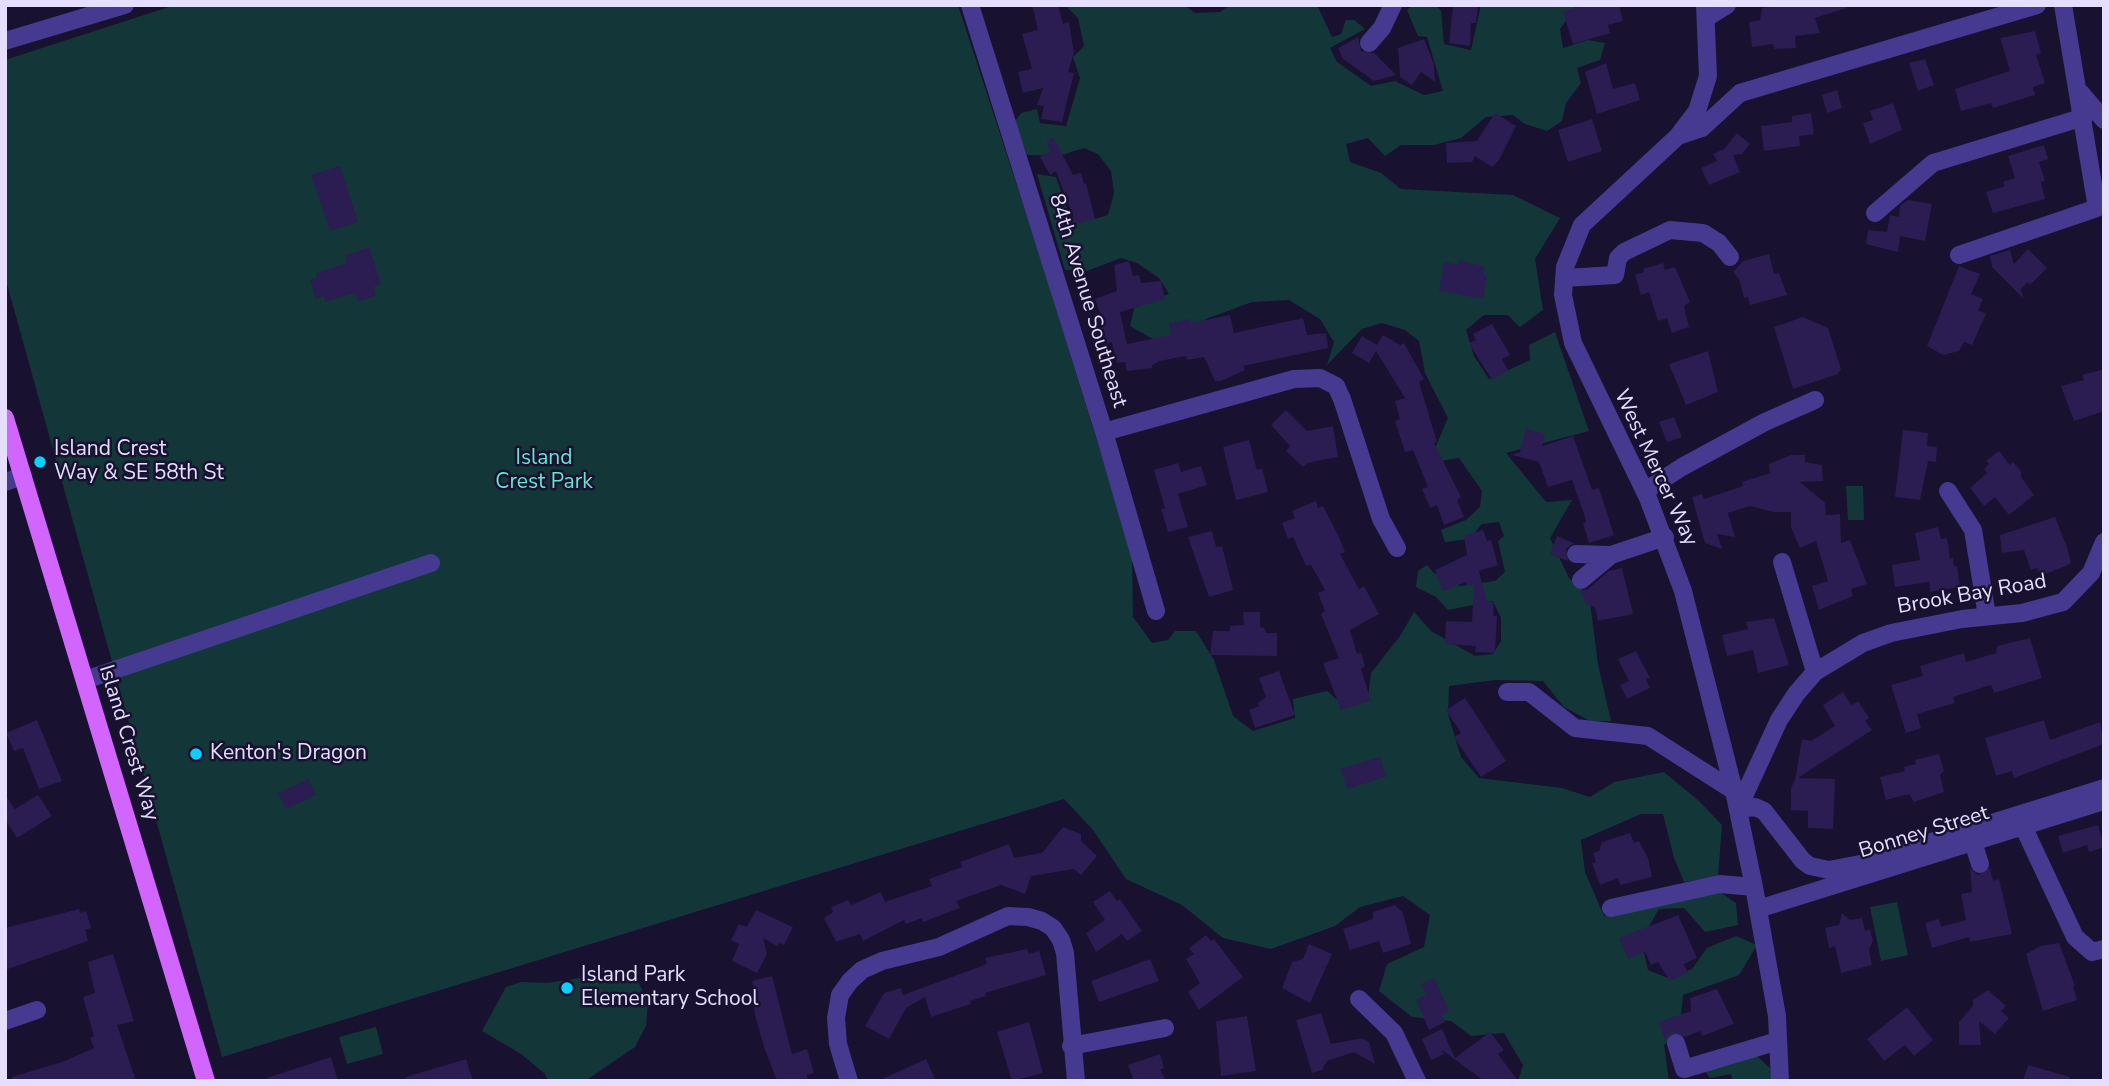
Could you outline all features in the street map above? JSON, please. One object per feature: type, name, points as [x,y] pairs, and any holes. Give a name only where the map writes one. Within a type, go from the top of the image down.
[{"type":"main road","name":"Island Crest Way","points":[[5,418],[14,479],[85,680],[206,1081]]},
{"type":"street","points":[[5,41],[125,5]]},
{"type":"street","name":"84th Avenue Southeast","points":[[970,5],[1104,432],[1156,611]]},
{"type":"street","points":[[1369,43],[1382,28],[1393,5]]},
{"type":"street","points":[[1706,12],[1727,5]]},
{"type":"street","points":[[1678,136],[1702,128],[1740,93],[2037,5]]},
{"type":"street","points":[[1959,255],[2097,208],[2080,92],[2063,5]]},
{"type":"street","name":"West Mercer Way","points":[[1706,12],[1708,76],[1705,94],[1697,111],[1678,136],[1582,225],[1571,246],[1563,295],[1573,343],[1645,491],[1665,537],[1683,592],[1734,791],[1759,909],[1777,1016],[1780,1081]]},
{"type":"street","points":[[2080,92],[2104,120]]},
{"type":"street","points":[[1875,213],[1933,163],[2084,117]]},
{"type":"street","points":[[1564,278],[1615,275],[1618,257],[1624,252],[1670,230],[1703,233],[1719,243],[1730,257]]},
{"type":"street","points":[[1104,432],[1294,379],[1320,378],[1336,386],[1342,399],[1381,519],[1397,548]]},
{"type":"street","points":[[1645,491],[1682,467],[1765,422],[1815,400]]},
{"type":"street","points":[[1948,491],[1973,530],[1987,616]]},
{"type":"street","points":[[1576,554],[1611,555],[1665,537]]},
{"type":"street","name":"Brook Bay Road","points":[[1738,809],[1780,720],[1796,694],[1815,672],[1863,643],[1891,633],[1987,616],[2022,613],[2063,602],[2091,573],[2104,542]]},
{"type":"street","points":[[1581,580],[1611,555]]},
{"type":"street","points":[[1782,562],[1815,672]]},
{"type":"street","points":[[85,680],[431,563]]},
{"type":"street","points":[[1507,692],[1529,692],[1575,728],[1648,736],[1734,791]]},
{"type":"street","points":[[1738,809],[1755,807],[1764,811],[1803,861],[1810,866],[1829,870],[1860,864],[2104,788]]},
{"type":"street","name":"Bonney Street","points":[[1759,909],[2104,801]]},
{"type":"street","points":[[2022,827],[2075,937],[2092,952],[2104,949]]},
{"type":"street","points":[[1973,842],[1980,864]]},
{"type":"street","points":[[1611,908],[1720,884],[1754,887]]},
{"type":"street","points":[[849,1081],[838,1044],[836,1018],[840,995],[850,981],[862,970],[882,961],[940,947],[1007,916],[1042,921],[1053,928],[1061,940],[1065,953],[1076,1081]]},
{"type":"street","points":[[1359,999],[1394,1033],[1417,1081]]},
{"type":"street","points":[[5,1021],[37,1010]]},
{"type":"street","points":[[1071,1046],[1165,1028]]},
{"type":"street","points":[[1676,1043],[1684,1069],[1778,1041]]},
{"type":"green space","name":"Island Crest Park","points":[[175,5],[958,5],[1037,247],[1132,554],[1133,617],[1152,643],[1168,640],[1175,631],[1196,631],[1214,660],[1233,716],[1253,731],[1295,718],[1293,699],[1327,691],[1341,703],[1368,697],[1371,673],[1400,636],[1414,612],[1431,631],[1475,656],[1493,654],[1501,641],[1501,618],[1493,601],[1448,610],[1436,597],[1416,587],[1418,571],[1427,565],[1434,573],[1460,586],[1495,581],[1505,572],[1498,541],[1504,536],[1499,522],[1482,524],[1469,539],[1445,542],[1441,530],[1466,520],[1480,507],[1482,491],[1459,458],[1435,462],[1433,453],[1448,418],[1425,373],[1419,341],[1405,330],[1382,323],[1362,329],[1327,365],[1334,342],[1320,319],[1289,300],[1252,302],[1206,319],[1162,356],[1156,341],[1130,326],[1134,308],[1147,300],[1169,294],[1159,278],[1137,263],[1121,258],[1087,271],[1065,270],[1037,174],[1056,177],[1070,217],[1091,220],[1108,215],[1114,193],[1111,171],[1098,154],[1084,148],[1059,156],[1027,155],[1014,123],[1021,113],[1037,109],[1040,123],[1066,126],[1080,78],[1073,57],[1084,46],[1078,18],[1065,5],[1184,5],[1195,13],[1220,12],[1230,5],[1317,5],[1332,37],[1341,34],[1346,20],[1354,20],[1365,29],[1330,48],[1337,62],[1371,86],[1395,81],[1424,95],[1443,91],[1427,37],[1418,36],[1407,10],[1412,5],[1436,5],[1441,11],[1444,44],[1471,50],[1481,5],[1577,5],[1560,29],[1563,48],[1588,40],[1605,43],[1600,60],[1577,68],[1581,83],[1566,103],[1562,121],[1547,131],[1525,124],[1513,115],[1486,117],[1461,138],[1434,145],[1401,145],[1385,156],[1368,138],[1346,144],[1350,162],[1381,173],[1401,189],[1513,195],[1560,218],[1535,259],[1543,310],[1520,327],[1508,315],[1484,315],[1466,330],[1474,356],[1489,379],[1530,360],[1529,345],[1555,332],[1589,431],[1506,453],[1546,502],[1572,500],[1550,538],[1569,578],[1589,595],[1598,664],[1611,721],[1590,721],[1564,707],[1543,681],[1495,680],[1449,686],[1448,714],[1461,757],[1479,778],[1562,788],[1590,797],[1614,782],[1664,772],[1699,801],[1722,825],[1718,877],[1684,882],[1674,858],[1663,814],[1641,814],[1581,840],[1585,872],[1604,916],[1717,890],[1736,903],[1738,925],[1705,932],[1684,908],[1659,909],[1641,940],[1648,970],[1668,978],[1692,969],[1707,948],[1736,936],[1757,945],[1739,975],[1683,995],[1679,1032],[1664,1045],[1669,1081],[1518,1081],[1523,1065],[1504,1033],[1471,1036],[1451,1021],[1412,1017],[1379,991],[1387,964],[1424,947],[1430,915],[1403,896],[1360,907],[1335,926],[1271,949],[1223,938],[1182,905],[1126,879],[1093,830],[1064,799],[222,1057],[5,277],[5,60]]},
{"type":"green space","points":[[1846,486],[1863,486],[1864,520],[1848,520]]},
{"type":"green space","points":[[1897,902],[1908,955],[1881,961],[1870,907]]},
{"type":"green space","points":[[598,967],[624,970],[637,979],[648,1003],[646,1026],[635,1047],[585,1081],[548,1081],[545,1074],[521,1054],[482,1031],[506,987],[521,982],[547,983],[580,978]]},
{"type":"green space","points":[[376,1027],[383,1054],[347,1064],[339,1037]]},
{"type":"green space","points":[[1757,1056],[1771,1069],[1771,1081],[1733,1081],[1731,1074],[1710,1078],[1704,1070]]},
{"type":"building","points":[[1032,5],[1058,5],[1063,24],[1069,22],[1074,53],[1068,72],[1074,73],[1062,122],[1041,119],[1044,106],[1037,105],[1043,88],[1023,93],[1018,72],[1032,69],[1022,34],[1038,30]]},
{"type":"building","points":[[1453,5],[1478,5],[1476,23],[1471,23],[1470,46],[1449,43]]},
{"type":"building","points":[[1584,5],[1619,5],[1623,21],[1608,25],[1610,33],[1573,44],[1563,12]]},
{"type":"building","points":[[1782,5],[1846,5],[1847,8],[1815,18],[1820,33],[1795,36],[1796,48],[1774,49],[1773,44],[1752,47],[1749,22],[1760,20],[1762,8]]},
{"type":"building","points":[[2035,31],[2041,53],[2036,55],[2045,83],[2033,87],[2035,95],[1993,108],[1991,103],[1961,111],[1955,89],[2010,71],[2000,38]]},
{"type":"building","points":[[1358,37],[1361,51],[1374,53],[1396,75],[1374,81],[1343,59],[1338,48]]},
{"type":"building","points":[[1424,39],[1434,64],[1435,82],[1421,72],[1412,85],[1400,77],[1398,48]]},
{"type":"building","points":[[1925,59],[1934,85],[1918,91],[1909,63]]},
{"type":"building","points":[[1606,63],[1613,89],[1635,83],[1640,100],[1597,114],[1585,72]]},
{"type":"building","points":[[1837,90],[1842,108],[1827,113],[1822,95]]},
{"type":"building","points":[[1893,103],[1902,130],[1870,144],[1863,123],[1873,120],[1870,111]]},
{"type":"building","points":[[1495,113],[1516,126],[1499,160],[1492,167],[1475,156],[1472,162],[1447,163],[1446,143],[1477,141]]},
{"type":"building","points":[[1811,113],[1814,134],[1799,136],[1800,146],[1764,151],[1761,126],[1792,122],[1792,116]]},
{"type":"building","points":[[1592,119],[1602,151],[1568,162],[1558,130]]},
{"type":"building","points":[[1737,133],[1750,144],[1742,154],[1733,155],[1740,172],[1709,185],[1701,168],[1717,161],[1713,154],[1724,149]]},
{"type":"building","points":[[1054,138],[1073,175],[1081,173],[1095,219],[1076,224],[1056,171],[1050,175],[1040,157],[1050,152],[1047,141]]},
{"type":"building","points":[[2044,145],[2048,159],[2039,162],[2045,181],[2041,182],[2045,199],[1993,213],[1986,192],[2005,186],[2003,182],[2015,178],[2008,156]]},
{"type":"building","points":[[340,166],[358,222],[330,231],[311,175]]},
{"type":"building","points":[[1908,200],[1932,204],[1925,241],[1900,236],[1898,252],[1866,244],[1868,230],[1887,232],[1890,215],[1899,217],[1900,206]]},
{"type":"building","points":[[369,247],[381,284],[374,287],[376,295],[358,302],[355,293],[325,302],[324,296],[316,299],[310,280],[317,278],[316,273],[347,263],[345,256]]},
{"type":"building","points":[[2028,249],[2047,268],[2030,285],[2028,282],[2021,289],[2023,298],[1992,267],[1990,256],[2010,250],[2014,264]]},
{"type":"building","points":[[1769,254],[1774,274],[1779,273],[1787,295],[1750,305],[1748,297],[1744,298],[1739,279],[1733,272],[1743,261]]},
{"type":"building","points":[[1460,260],[1485,267],[1483,275],[1487,276],[1483,299],[1439,291],[1444,262],[1458,265]]},
{"type":"building","points":[[1129,261],[1133,276],[1139,275],[1141,283],[1161,281],[1165,299],[1120,312],[1127,344],[1171,335],[1169,323],[1190,319],[1191,323],[1230,315],[1234,333],[1303,318],[1307,335],[1326,333],[1328,348],[1243,366],[1245,370],[1221,381],[1215,381],[1204,357],[1187,360],[1186,356],[1160,361],[1152,365],[1152,368],[1127,371],[1125,362],[1117,363],[1112,342],[1105,344],[1103,322],[1095,299],[1117,291],[1114,265]]},
{"type":"building","points":[[1663,263],[1665,270],[1675,267],[1690,302],[1684,306],[1689,327],[1672,333],[1667,318],[1658,321],[1649,292],[1641,295],[1635,275],[1644,272],[1643,269]]},
{"type":"building","points":[[1959,266],[1980,274],[1971,294],[1983,299],[1978,310],[1986,314],[1972,345],[1964,342],[1959,351],[1943,355],[1927,346]]},
{"type":"building","points":[[1803,317],[1828,328],[1841,369],[1838,374],[1793,389],[1774,327]]},
{"type":"building","points":[[1492,324],[1510,355],[1502,359],[1508,370],[1492,380],[1469,343],[1476,340],[1473,334]]},
{"type":"building","points":[[1383,335],[1400,345],[1404,343],[1424,379],[1419,382],[1437,442],[1434,443],[1461,497],[1457,500],[1464,517],[1444,525],[1437,505],[1430,508],[1422,489],[1428,487],[1413,450],[1405,452],[1395,421],[1400,419],[1395,401],[1405,398],[1376,351],[1369,363],[1352,353],[1362,336],[1377,345]]},
{"type":"building","points":[[1708,351],[1718,392],[1686,405],[1669,364]]},
{"type":"building","points":[[2104,369],[2104,411],[2074,421],[2061,386],[2084,380],[2082,375]]},
{"type":"building","points":[[1286,410],[1307,431],[1333,426],[1338,457],[1307,463],[1303,467],[1286,451],[1290,446],[1271,425]]},
{"type":"building","points":[[1674,417],[1682,437],[1667,442],[1659,422]]},
{"type":"building","points":[[1526,429],[1545,434],[1542,446],[1573,436],[1592,490],[1599,488],[1614,535],[1589,543],[1583,524],[1586,522],[1585,517],[1572,480],[1548,487],[1539,462],[1512,455],[1520,452]]},
{"type":"building","points":[[1903,430],[1928,433],[1927,446],[1937,447],[1936,462],[1928,461],[1920,500],[1895,497]]},
{"type":"building","points":[[1249,440],[1257,470],[1262,468],[1268,492],[1236,500],[1223,447]]},
{"type":"building","points":[[1999,451],[2010,465],[2013,462],[2021,471],[2021,477],[2034,495],[2009,515],[1995,497],[1984,506],[1970,488],[1987,473],[1984,469],[1989,464],[1986,461]]},
{"type":"building","points":[[1791,455],[1805,455],[1805,462],[1822,465],[1823,481],[1800,482],[1825,503],[1826,515],[1840,514],[1841,543],[1850,540],[1867,584],[1851,589],[1853,596],[1819,610],[1812,586],[1828,581],[1816,541],[1800,548],[1791,527],[1791,512],[1773,512],[1750,506],[1728,513],[1735,537],[1717,534],[1722,549],[1705,543],[1692,497],[1702,494],[1704,499],[1743,486],[1742,482],[1770,473],[1769,464]]},
{"type":"building","points":[[1178,463],[1181,472],[1201,466],[1207,485],[1178,494],[1188,527],[1168,532],[1161,509],[1165,508],[1154,470]]},
{"type":"building","points":[[1316,501],[1318,508],[1323,506],[1338,535],[1345,552],[1340,554],[1359,589],[1364,586],[1379,614],[1350,630],[1357,654],[1361,652],[1365,666],[1361,669],[1371,701],[1341,710],[1323,663],[1339,658],[1321,614],[1325,611],[1318,593],[1325,590],[1311,565],[1306,566],[1293,537],[1288,539],[1282,523],[1295,518],[1292,511]]},
{"type":"building","points":[[2055,517],[2071,563],[2040,576],[2037,568],[2031,570],[2024,550],[2002,553],[2000,535]]},
{"type":"building","points":[[1938,527],[1941,539],[1947,538],[1950,559],[1953,558],[1954,567],[1957,566],[1960,587],[1930,592],[1929,582],[1895,587],[1892,565],[1920,560],[1915,533]]},
{"type":"building","points":[[1483,530],[1487,541],[1491,540],[1498,565],[1479,571],[1487,602],[1494,602],[1493,616],[1497,616],[1495,653],[1475,652],[1476,646],[1445,644],[1446,621],[1472,622],[1474,584],[1467,586],[1466,582],[1443,591],[1435,570],[1467,555],[1464,536]]},
{"type":"building","points":[[1212,531],[1216,547],[1222,546],[1233,590],[1209,597],[1188,537]]},
{"type":"building","points":[[1557,536],[1574,543],[1566,549],[1568,561],[1550,554]]},
{"type":"building","points":[[1622,568],[1633,614],[1598,621],[1595,607],[1587,605],[1580,591],[1588,589],[1609,571]]},
{"type":"building","points":[[1243,612],[1260,612],[1260,627],[1264,628],[1266,633],[1277,633],[1277,656],[1210,655],[1213,631],[1230,631],[1230,626],[1244,625]]},
{"type":"building","points":[[1774,618],[1789,665],[1758,673],[1753,650],[1727,656],[1722,635],[1748,629],[1746,622]]},
{"type":"building","points":[[2030,638],[2042,678],[1994,693],[1991,685],[1953,697],[1955,703],[1917,714],[1921,728],[1906,733],[1891,685],[1923,676],[1920,666],[1964,653],[1966,662],[1996,653],[1997,646]]},
{"type":"building","points":[[1636,651],[1650,678],[1646,679],[1650,688],[1627,699],[1620,685],[1629,681],[1618,659]]},
{"type":"building","points":[[1279,671],[1295,715],[1255,728],[1249,710],[1259,706],[1258,703],[1266,697],[1259,678]]},
{"type":"building","points":[[1843,692],[1851,705],[1858,701],[1869,718],[1865,721],[1872,730],[1798,778],[1835,779],[1833,829],[1808,828],[1808,811],[1791,810],[1791,788],[1795,780],[1802,739],[1811,741],[1835,726],[1823,705]]},
{"type":"building","points":[[1465,698],[1506,761],[1481,777],[1454,737],[1461,733],[1446,710]]},
{"type":"building","points":[[37,720],[62,781],[39,789],[23,748],[14,751],[6,733]]},
{"type":"building","points":[[2044,720],[2050,740],[2100,722],[2104,744],[2014,778],[2012,771],[1996,776],[1985,738]]},
{"type":"building","points":[[1939,754],[1944,771],[1940,775],[1944,792],[1914,802],[1909,794],[1886,800],[1880,777],[1905,771],[1904,767],[1916,764],[1915,760]]},
{"type":"building","points":[[1380,757],[1386,777],[1347,789],[1341,769]]},
{"type":"building","points":[[309,779],[316,795],[286,809],[278,793]]},
{"type":"building","points":[[5,794],[15,809],[38,795],[52,816],[17,838],[5,819]]},
{"type":"building","points":[[2098,825],[2104,847],[2089,852],[2087,845],[2063,853],[2058,836]]},
{"type":"building","points":[[1063,827],[1081,834],[1081,841],[1097,856],[1081,875],[1074,869],[1031,876],[1025,894],[1001,885],[956,901],[960,908],[923,922],[922,918],[906,924],[904,920],[863,941],[860,934],[836,942],[824,918],[833,912],[831,907],[848,900],[851,905],[881,892],[885,902],[932,886],[929,879],[962,867],[960,862],[1009,844],[1014,858],[1042,853]]},
{"type":"building","points":[[1630,833],[1634,843],[1639,841],[1648,858],[1652,877],[1620,885],[1618,878],[1600,885],[1592,863],[1596,862],[1593,853],[1599,851],[1602,842]]},
{"type":"building","points":[[1970,868],[1978,875],[1990,868],[1993,881],[1999,879],[2012,934],[1970,942],[1969,937],[1932,948],[1925,923],[1939,919],[1941,927],[1966,920],[1961,894],[1972,892]]},
{"type":"building","points":[[1110,891],[1117,901],[1120,899],[1142,931],[1127,941],[1122,934],[1096,952],[1086,933],[1105,920],[1093,902]]},
{"type":"building","points":[[1395,905],[1403,913],[1411,944],[1383,953],[1379,941],[1350,950],[1343,929],[1373,919],[1373,912]]},
{"type":"building","points":[[79,909],[80,913],[86,911],[91,928],[85,930],[88,941],[5,970],[5,928]]},
{"type":"building","points":[[756,910],[793,927],[784,945],[779,943],[777,946],[763,938],[767,954],[757,973],[732,961],[739,944],[731,940],[739,924],[747,927]]},
{"type":"building","points":[[1842,913],[1850,920],[1862,918],[1865,931],[1870,929],[1873,941],[1869,949],[1872,965],[1841,973],[1835,946],[1829,948],[1825,928],[1839,925]]},
{"type":"building","points":[[1678,915],[1697,958],[1684,964],[1688,973],[1670,981],[1658,962],[1651,965],[1645,952],[1628,959],[1619,938]]},
{"type":"building","points":[[1206,935],[1211,941],[1214,939],[1243,977],[1199,1010],[1188,992],[1200,983],[1186,959],[1194,954],[1189,948]]},
{"type":"building","points":[[2059,943],[2075,986],[2077,1000],[2043,1011],[2026,954],[2040,946]]},
{"type":"building","points":[[1309,944],[1332,954],[1310,1003],[1282,988],[1292,962],[1303,959]]},
{"type":"building","points":[[1027,949],[1029,954],[1039,951],[1046,975],[985,993],[986,996],[970,1001],[971,1004],[931,1017],[925,997],[906,1008],[889,1039],[865,1026],[884,993],[901,988],[903,995],[987,964],[985,958]]},
{"type":"building","points":[[113,954],[134,1021],[117,1025],[135,1078],[128,1081],[13,1081],[12,1077],[62,1062],[94,1048],[90,1038],[94,1036],[83,997],[95,993],[88,962]]},
{"type":"building","points":[[1150,959],[1159,981],[1099,1002],[1091,981]]},
{"type":"building","points":[[772,976],[792,1054],[807,1049],[814,1073],[807,1075],[808,1081],[777,1081],[764,1047],[755,1015],[753,998],[756,998],[752,981]]},
{"type":"building","points":[[1434,978],[1449,1011],[1442,1015],[1445,1022],[1429,1030],[1416,1000],[1426,995],[1421,984]]},
{"type":"building","points":[[1717,989],[1734,1024],[1702,1036],[1700,1031],[1685,1037],[1673,1032],[1665,1040],[1659,1022],[1691,1011],[1690,998]]},
{"type":"building","points":[[1988,990],[2006,1006],[2001,1011],[2009,1018],[1995,1034],[1979,1021],[1981,1045],[1959,1045],[1959,1022],[1973,1006],[1973,1000]]},
{"type":"building","points":[[1907,1007],[1933,1040],[1914,1056],[1905,1045],[1884,1061],[1867,1039]]},
{"type":"building","points":[[1321,1013],[1331,1044],[1362,1038],[1369,1042],[1375,1064],[1354,1052],[1327,1061],[1322,1070],[1312,1073],[1296,1020]]},
{"type":"building","points":[[1247,1016],[1256,1071],[1221,1076],[1216,1021]]},
{"type":"building","points":[[1029,1022],[1043,1073],[1012,1081],[997,1032]]},
{"type":"building","points":[[1442,1029],[1455,1058],[1490,1032],[1504,1050],[1498,1054],[1518,1081],[1484,1081],[1442,1050],[1444,1054],[1431,1060],[1422,1039]]},
{"type":"building","points":[[1160,1054],[1164,1068],[1160,1070],[1166,1081],[1134,1081],[1128,1065]]},
{"type":"building","points":[[331,1057],[338,1081],[268,1081],[267,1078]]},
{"type":"building","points":[[466,1059],[473,1081],[406,1081],[406,1077]]},
{"type":"building","points":[[926,1059],[936,1081],[878,1081]]},
{"type":"building","points":[[2028,1065],[2070,1077],[2069,1081],[2023,1081]]},
{"type":"place","name":"Island Crest Way & SE 58th St","points":[[40,462]]},
{"type":"place","name":"Kenton's Dragon","points":[[196,754]]},
{"type":"place","name":"Island Park Elementary School","points":[[567,988]]}]
